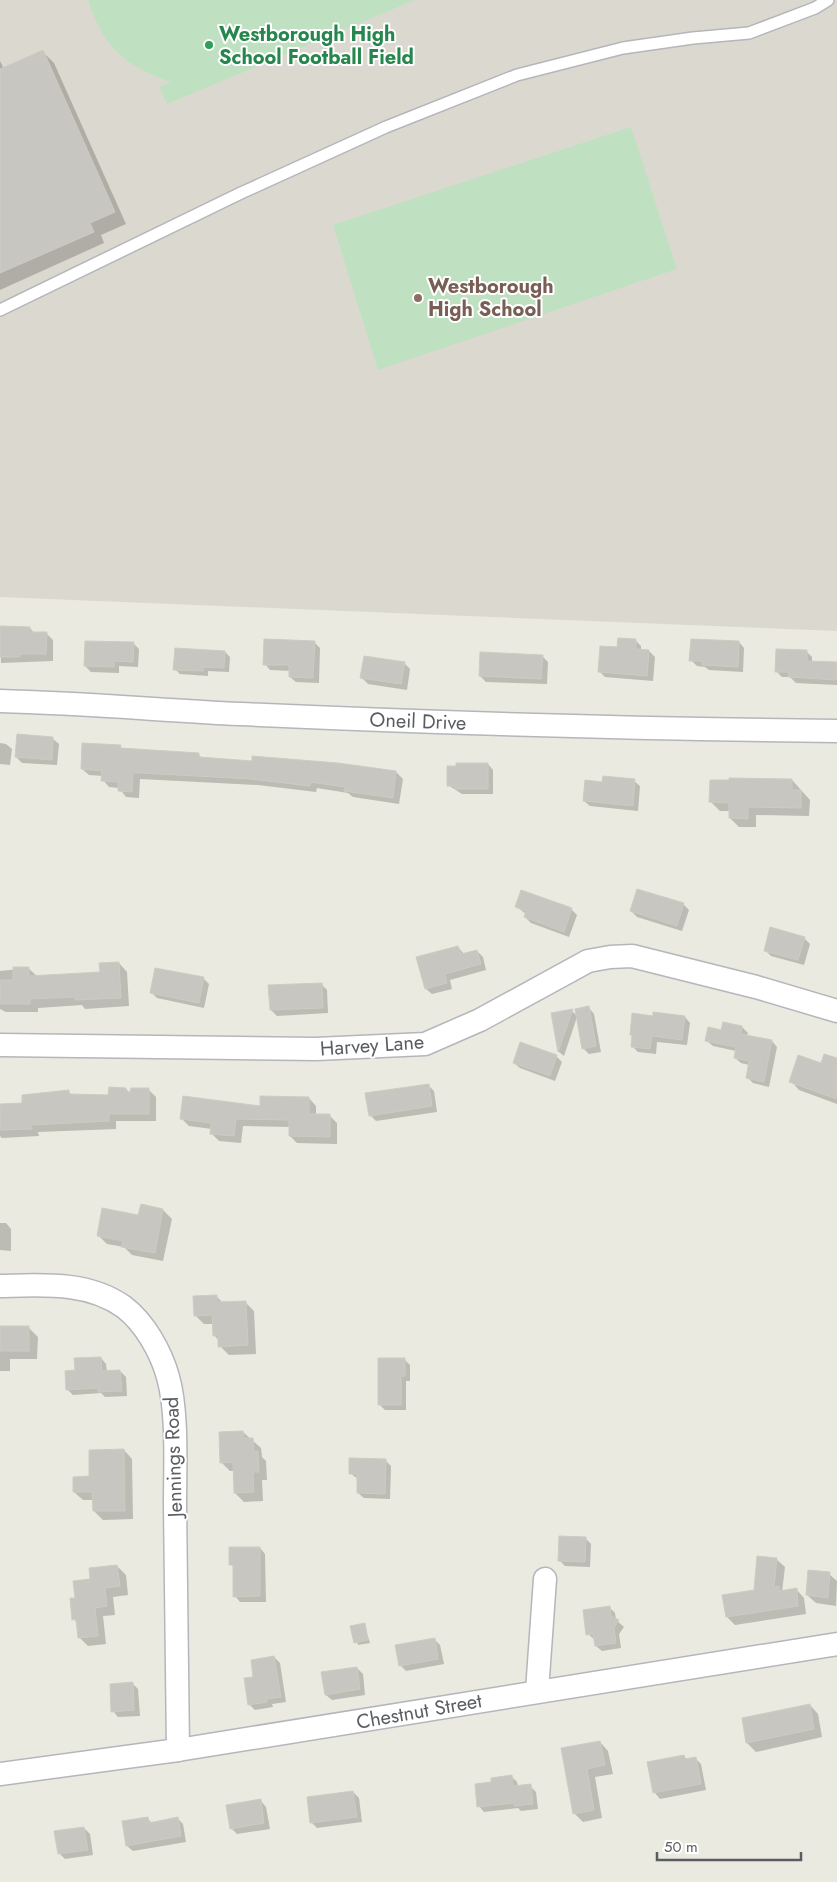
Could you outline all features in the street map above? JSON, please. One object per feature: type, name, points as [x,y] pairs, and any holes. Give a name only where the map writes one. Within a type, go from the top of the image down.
[{"type":"street","name":"Oneil Drive","points":[[0,701],[72,703],[238,714],[486,723],[837,731]]},
{"type":"street","name":"Harvey Lane","points":[[0,1045],[316,1049],[425,1044],[480,1020],[588,961],[610,956],[632,956],[756,987],[837,1011]]},
{"type":"street","name":"Jennings Road","points":[[0,1286],[60,1285],[85,1290],[124,1307],[148,1333],[168,1376],[172,1395],[175,1481],[178,1750]]},
{"type":"street","points":[[537,1691],[545,1579]]},
{"type":"street","name":"Chestnut Street","points":[[0,1774],[178,1750],[837,1644]]},
{"type":"lane","points":[[0,310],[241,193],[386,127],[516,76],[623,48],[693,38],[749,33],[815,8],[828,0]]},
{"type":"shaded area","name":"Westborough High School","points":[[0,0],[837,0],[837,631],[0,597]]},
{"type":"green space","name":"Westborough High School Football Field","points":[[88,0],[415,0],[167,104],[159,87],[171,82],[141,70],[118,53],[101,30]]},
{"type":"green space","points":[[631,127],[677,269],[378,370],[333,225]]},
{"type":"building","points":[[43,50],[115,212],[90,223],[94,232],[0,273],[0,69]]},
{"type":"building","points":[[0,626],[30,627],[30,632],[47,632],[46,654],[20,654],[20,657],[0,657]]},
{"type":"building","points":[[618,638],[636,639],[636,649],[649,650],[647,676],[598,672],[600,646],[617,647]]},
{"type":"building","points":[[264,639],[315,641],[313,678],[289,677],[289,665],[263,665]]},
{"type":"building","points":[[691,639],[739,641],[738,667],[702,665],[702,661],[689,661]]},
{"type":"building","points":[[85,641],[134,642],[133,662],[114,661],[114,667],[84,666]]},
{"type":"building","points":[[175,648],[225,651],[224,668],[204,667],[203,671],[173,670]]},
{"type":"building","points":[[776,649],[807,650],[807,661],[837,662],[836,680],[788,677],[789,672],[775,672]]},
{"type":"building","points":[[480,652],[543,655],[541,679],[479,676]]},
{"type":"building","points":[[364,656],[405,662],[401,684],[360,678]]},
{"type":"building","points":[[17,734],[53,737],[52,760],[15,757]]},
{"type":"building","points":[[82,743],[121,745],[120,748],[199,753],[199,757],[252,761],[252,756],[338,763],[396,771],[393,798],[344,791],[345,787],[310,782],[310,786],[250,779],[142,773],[133,773],[132,792],[118,791],[118,782],[101,781],[102,771],[81,769]]},
{"type":"building","points":[[456,763],[488,763],[488,789],[455,789],[455,786],[447,786],[447,766],[456,766]]},
{"type":"building","points":[[603,776],[635,779],[633,806],[583,801],[585,780],[602,782]]},
{"type":"building","points":[[729,778],[792,779],[792,790],[801,790],[801,808],[748,807],[748,819],[729,818],[729,803],[709,802],[710,780],[729,780]]},
{"type":"building","points":[[637,889],[684,903],[677,926],[630,911]]},
{"type":"building","points":[[521,890],[572,908],[564,932],[524,917],[526,911],[515,907]]},
{"type":"building","points":[[770,927],[805,937],[798,960],[764,951]]},
{"type":"building","points":[[458,946],[461,954],[477,950],[481,964],[445,974],[447,983],[425,989],[416,957]]},
{"type":"building","points":[[119,962],[121,998],[75,1000],[75,997],[30,999],[30,1004],[0,1004],[0,980],[13,980],[13,967],[29,967],[29,976],[100,972],[99,963]]},
{"type":"building","points":[[155,968],[204,977],[199,1003],[150,993]]},
{"type":"building","points":[[322,983],[323,1008],[270,1010],[268,985]]},
{"type":"building","points":[[589,1006],[596,1046],[582,1049],[575,1009]]},
{"type":"building","points":[[573,1009],[558,1052],[551,1013]]},
{"type":"building","points":[[653,1012],[685,1016],[682,1040],[652,1036],[650,1049],[631,1047],[632,1013],[653,1016]]},
{"type":"building","points":[[723,1022],[742,1026],[741,1034],[772,1040],[764,1082],[746,1078],[749,1061],[734,1058],[736,1047],[705,1041],[708,1027],[721,1030]]},
{"type":"building","points":[[520,1042],[557,1055],[550,1076],[513,1063]]},
{"type":"building","points":[[824,1054],[837,1058],[837,1099],[789,1082],[798,1055],[821,1063]]},
{"type":"building","points":[[429,1084],[432,1106],[369,1116],[365,1093]]},
{"type":"building","points":[[109,1087],[126,1088],[126,1092],[130,1092],[131,1088],[149,1088],[149,1114],[109,1114],[109,1121],[31,1125],[32,1129],[0,1130],[0,1104],[22,1103],[22,1095],[69,1090],[69,1094],[108,1095]]},
{"type":"building","points":[[183,1096],[260,1106],[260,1096],[309,1097],[309,1114],[330,1114],[330,1137],[289,1136],[289,1120],[236,1119],[234,1136],[210,1134],[211,1123],[180,1119]]},
{"type":"building","points":[[141,1204],[163,1209],[155,1253],[121,1247],[123,1241],[97,1236],[102,1208],[138,1215]]},
{"type":"building","points":[[217,1295],[217,1302],[246,1301],[248,1345],[218,1347],[218,1335],[213,1336],[212,1315],[194,1316],[193,1296]]},
{"type":"building","points":[[0,1326],[29,1326],[29,1351],[0,1351]]},
{"type":"building","points":[[101,1357],[102,1371],[120,1370],[122,1391],[98,1392],[98,1388],[66,1390],[65,1371],[75,1370],[74,1358]]},
{"type":"building","points":[[378,1358],[405,1358],[405,1376],[401,1376],[401,1405],[378,1405]]},
{"type":"building","points":[[243,1431],[244,1438],[253,1438],[254,1452],[258,1451],[259,1472],[253,1472],[254,1492],[234,1493],[233,1462],[220,1463],[219,1432]]},
{"type":"building","points":[[124,1449],[125,1511],[93,1511],[92,1492],[73,1492],[73,1477],[89,1476],[89,1450]]},
{"type":"building","points":[[349,1458],[386,1459],[385,1494],[357,1493],[357,1474],[349,1474]]},
{"type":"building","points":[[559,1536],[586,1537],[585,1562],[558,1561]]},
{"type":"building","points":[[229,1547],[260,1547],[260,1596],[233,1597],[233,1565],[229,1565]]},
{"type":"building","points":[[757,1556],[777,1558],[774,1587],[779,1586],[779,1591],[797,1588],[798,1606],[726,1617],[722,1595],[754,1590]]},
{"type":"building","points":[[117,1565],[120,1586],[105,1588],[107,1606],[95,1608],[98,1636],[78,1638],[76,1619],[72,1620],[70,1598],[75,1598],[73,1581],[90,1579],[89,1568]]},
{"type":"building","points":[[808,1570],[830,1572],[828,1598],[806,1595]]},
{"type":"building","points":[[610,1606],[611,1616],[619,1620],[614,1628],[616,1643],[595,1646],[593,1634],[586,1635],[583,1610]]},
{"type":"building","points":[[365,1623],[368,1640],[354,1643],[350,1626]]},
{"type":"building","points":[[435,1638],[438,1659],[399,1666],[395,1645]]},
{"type":"building","points":[[274,1656],[281,1697],[267,1699],[267,1702],[248,1705],[244,1678],[253,1677],[251,1660]]},
{"type":"building","points":[[357,1667],[360,1689],[325,1695],[321,1672]]},
{"type":"building","points":[[133,1682],[134,1710],[111,1712],[110,1684]]},
{"type":"building","points":[[810,1704],[814,1729],[746,1743],[742,1718]]},
{"type":"building","points":[[600,1741],[605,1765],[587,1769],[594,1810],[573,1814],[561,1748]]},
{"type":"building","points":[[684,1755],[685,1759],[696,1757],[701,1784],[653,1793],[647,1762]]},
{"type":"building","points":[[512,1775],[513,1786],[531,1784],[533,1804],[514,1806],[514,1803],[477,1807],[475,1784],[491,1782],[491,1778]]},
{"type":"building","points":[[353,1791],[357,1817],[310,1823],[307,1797]]},
{"type":"building","points":[[261,1799],[264,1823],[230,1829],[226,1805]]},
{"type":"building","points":[[148,1817],[149,1823],[178,1817],[181,1836],[126,1846],[122,1821]]},
{"type":"building","points":[[84,1827],[88,1850],[58,1854],[54,1831]]},
{"type":"place","name":"Westborough High School Football Field","points":[[209,45]]},
{"type":"place","name":"Westborough High School","points":[[418,298]]}]
